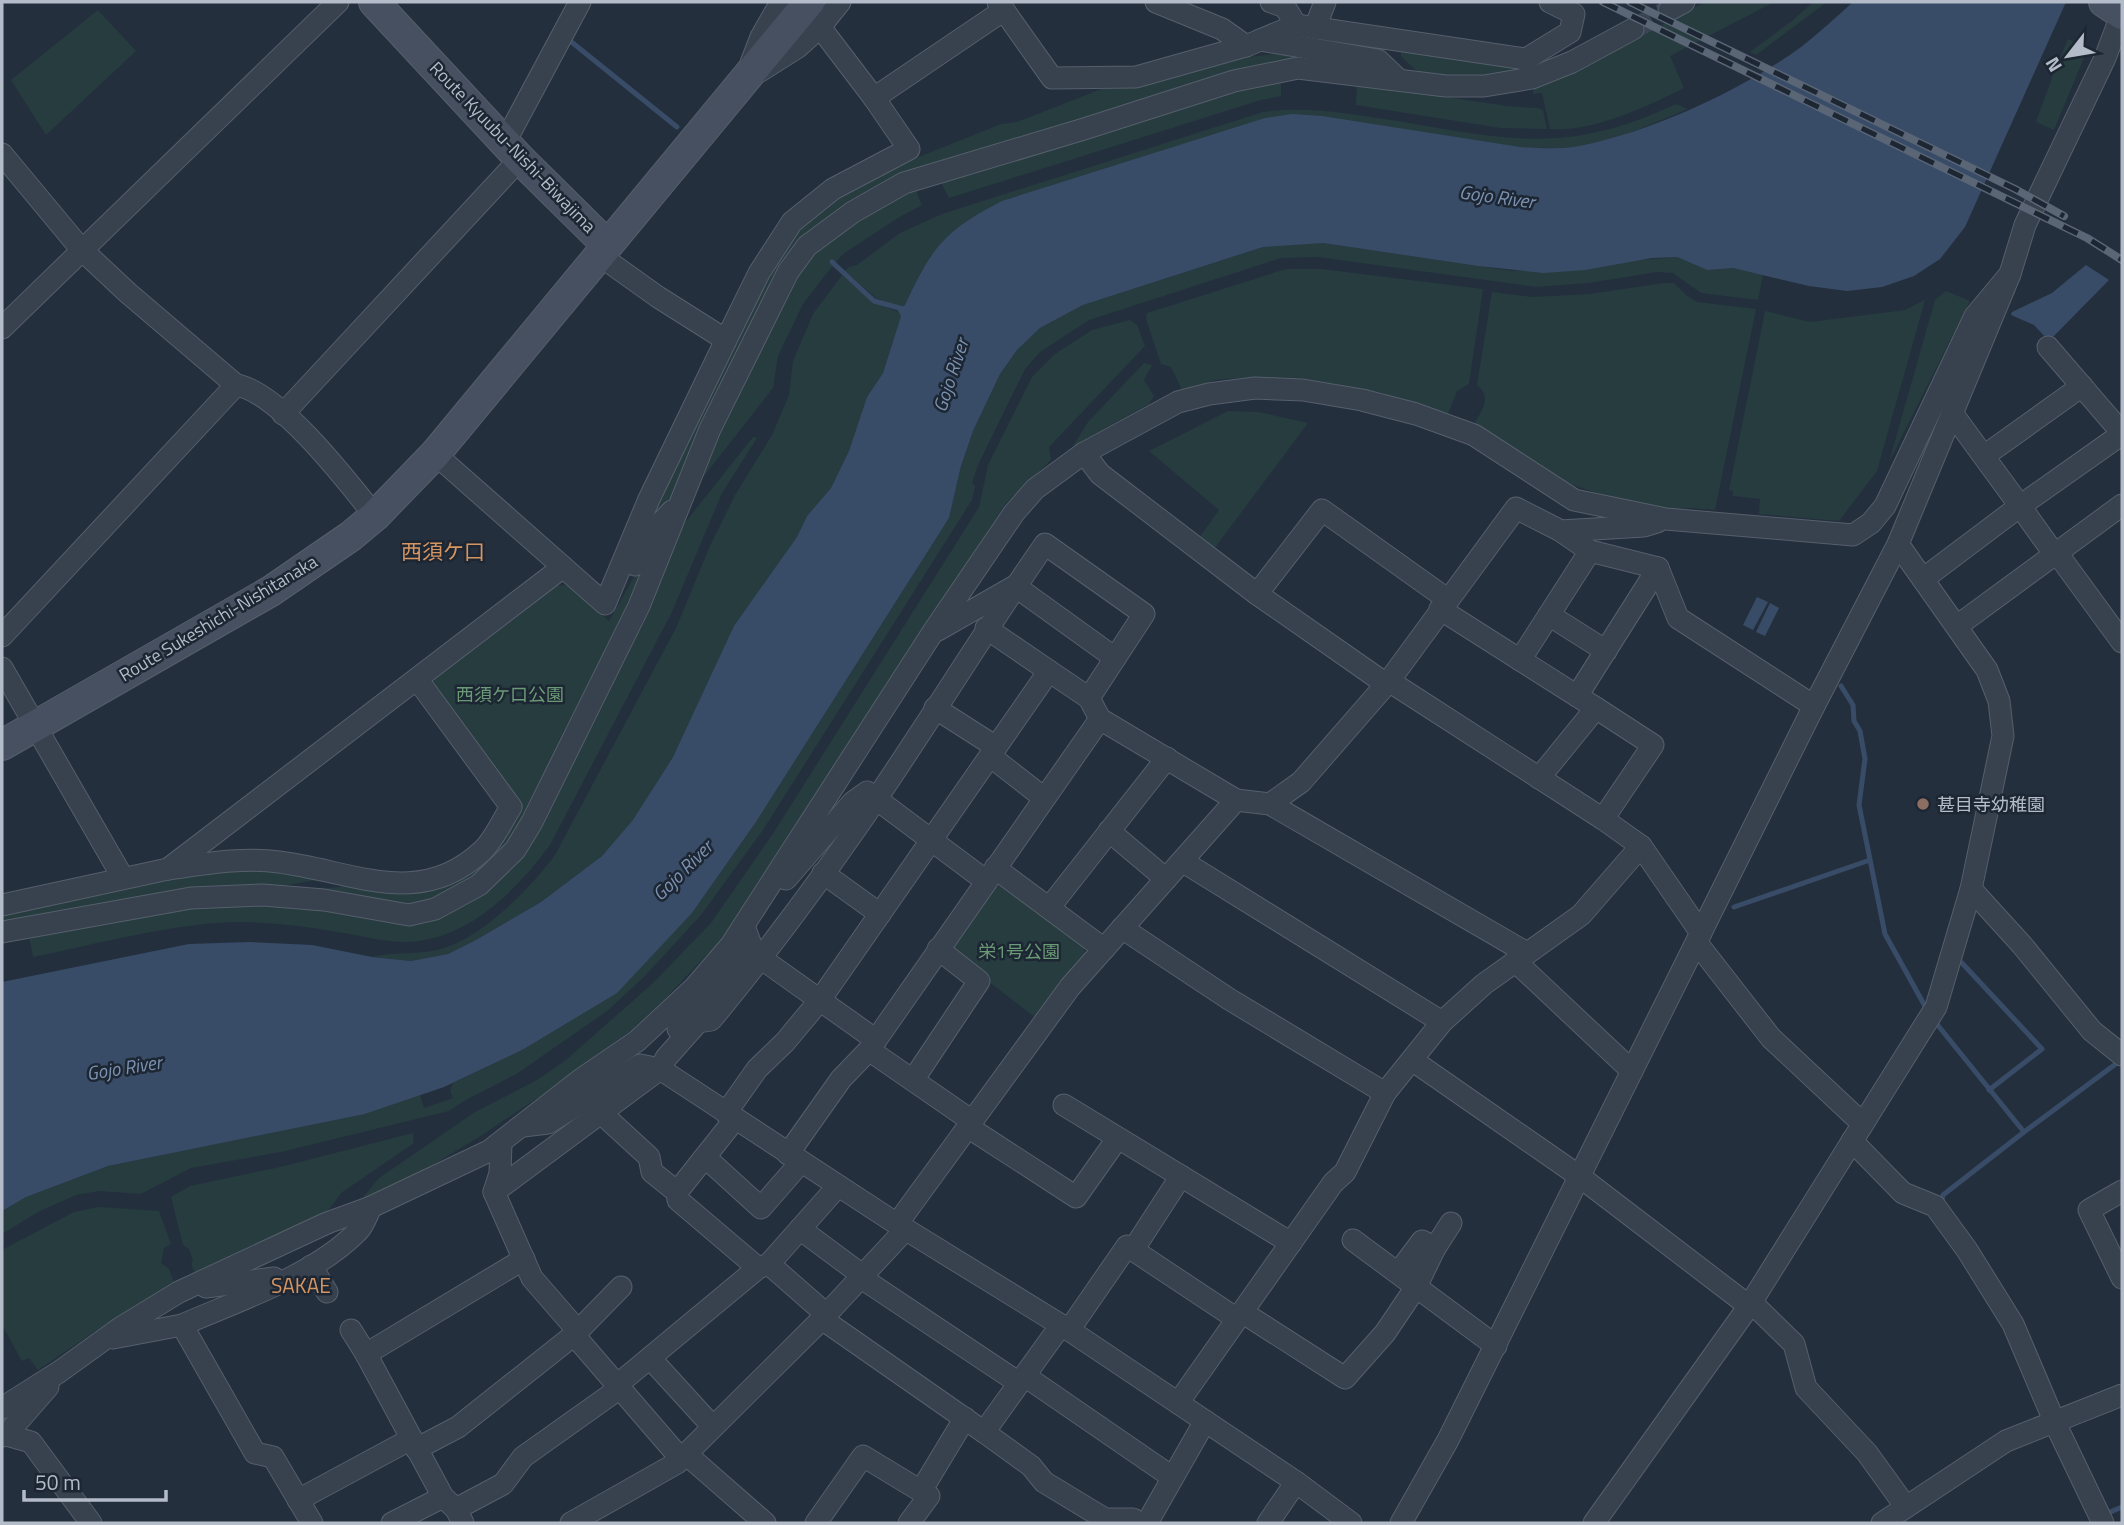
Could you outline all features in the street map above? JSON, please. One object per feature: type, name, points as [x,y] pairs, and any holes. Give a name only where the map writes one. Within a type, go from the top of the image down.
[{"type":"main road","name":"Route Kyuubu-Nishi-Biwajima","points":[[374,2],[603,250],[744,81],[814,14]]},
{"type":"main road","name":"Route Sukeshichi-Nishitanaka","points":[[2,745],[271,591],[351,536],[375,516],[435,454],[603,250]]},
{"type":"street","points":[[2,328],[338,2]]},
{"type":"street","points":[[283,414],[512,150],[580,2]]},
{"type":"street","points":[[744,81],[761,37],[781,2]]},
{"type":"street","points":[[604,604],[649,499],[726,340],[759,273],[792,222],[833,189],[909,149],[814,14],[840,2]]},
{"type":"street","points":[[1156,2],[1253,43],[1378,60],[1399,80]]},
{"type":"street","points":[[1271,2],[1285,7],[1305,27]]},
{"type":"street","points":[[1305,27],[1325,2]]},
{"type":"street","points":[[874,98],[1001,6],[1052,78],[1136,77],[1305,27],[1526,59],[1570,32],[1574,14],[1550,2]]},
{"type":"street","points":[[1401,1523],[1448,1440],[1496,1346],[1814,706],[1898,544],[2010,274],[2025,225],[2105,58],[2114,9]]},
{"type":"street","points":[[2,932],[191,898],[263,895],[324,900],[409,915],[435,909],[479,885],[515,850],[532,822],[639,606],[710,429],[788,272],[807,246],[853,212],[904,183],[1234,81],[1298,68],[1446,86],[1484,86],[1532,78],[1572,62],[1633,29]]},
{"type":"street","points":[[2,154],[81,249],[236,385],[247,387],[283,414],[327,455],[375,516]]},
{"type":"street","points":[[603,250],[659,297],[726,340]]},
{"type":"street","points":[[2,1408],[179,1292],[327,1223],[371,1208],[501,1143],[637,1041],[694,988],[744,926],[933,632],[1014,513],[1035,489],[1084,453],[1178,402],[1209,394],[1255,388],[1303,390],[1362,400],[1416,414],[1474,435],[1574,500],[1666,519],[1853,535],[1871,523],[1885,506],[1975,316],[2010,274]]},
{"type":"street","points":[[1923,579],[2122,433],[2048,347]]},
{"type":"street","points":[[2,636],[236,385]]},
{"type":"street","points":[[1984,456],[2082,386]]},
{"type":"street","points":[[1952,412],[2122,642]]},
{"type":"street","points":[[1084,453],[1100,474],[1257,594],[1387,682],[1641,846],[1699,938],[1771,1038],[1858,1133],[1903,1193],[1935,1206],[1967,1250],[2013,1324],[2055,1423],[2103,1523]]},
{"type":"street","points":[[435,454],[604,604]]},
{"type":"street","points":[[604,604],[623,587],[652,532],[681,502]]},
{"type":"street","points":[[1957,626],[2122,505]]},
{"type":"street","points":[[1270,804],[1301,782],[1387,682],[1516,508],[1561,531],[1590,551],[1658,568]]},
{"type":"street","points":[[1257,594],[1322,510],[1520,660],[1653,745],[1603,819]]},
{"type":"street","points":[[1561,531],[1644,526],[1666,519]]},
{"type":"street","points":[[494,1192],[660,1069],[666,1058],[698,1022],[710,1020],[762,959],[877,798],[986,628],[1045,544],[1144,614],[1089,698]]},
{"type":"street","points":[[1595,1523],[1750,1304],[1931,1017],[1970,889],[2003,736],[1999,701],[1987,670],[1898,544]]},
{"type":"street","points":[[1520,660],[1590,551]]},
{"type":"street","points":[[168,869],[563,567]]},
{"type":"street","points":[[1658,568],[1678,618],[1814,706]]},
{"type":"street","points":[[1577,696],[1658,568]]},
{"type":"street","points":[[933,632],[1016,586]]},
{"type":"street","points":[[1016,586],[1115,658]]},
{"type":"street","points":[[1549,615],[1606,651]]},
{"type":"street","points":[[986,628],[1089,698],[1100,719],[1236,800],[1270,804],[1521,957],[1632,1071]]},
{"type":"street","points":[[2,667],[123,878]]},
{"type":"street","points":[[677,1192],[705,1157],[757,1069],[785,1042],[820,1000],[1049,671]]},
{"type":"street","points":[[2,905],[168,869],[247,859],[280,862],[408,885],[437,879],[465,864],[484,850],[511,807],[417,679]]},
{"type":"street","points":[[935,708],[993,752],[1044,798]]},
{"type":"street","points":[[1539,778],[1596,708]]},
{"type":"street","points":[[705,1157],[761,1208],[795,1158],[841,1079],[872,1045],[1100,719]]},
{"type":"street","points":[[1049,908],[1167,758]]},
{"type":"street","points":[[768,888],[789,877],[853,802],[867,792],[932,840],[1049,908],[1104,949]]},
{"type":"street","points":[[571,1523],[603,1515],[683,1456],[824,1317],[901,1227],[970,1124],[1070,987],[1236,800]]},
{"type":"street","points":[[1109,831],[1166,880]]},
{"type":"street","points":[[1178,1403],[1333,1183],[1345,1172],[1385,1093],[1441,1022],[1484,984],[1581,915],[1641,846]]},
{"type":"street","points":[[1182,861],[1441,1022]]},
{"type":"street","points":[[823,873],[880,914]]},
{"type":"street","points":[[263,895],[364,878]]},
{"type":"street","points":[[1970,889],[2022,945],[2092,1031],[2122,1055]]},
{"type":"street","points":[[660,1069],[659,1051],[751,945],[744,926]]},
{"type":"street","points":[[1122,928],[1229,999],[1385,1093]]},
{"type":"street","points":[[913,1080],[979,981],[938,949]]},
{"type":"street","points":[[762,959],[820,1000],[913,1080],[970,1124],[1076,1197],[1117,1139]]},
{"type":"street","points":[[1412,1060],[1579,1176],[1750,1304],[1794,1344],[1806,1388],[1867,1453],[1906,1507]]},
{"type":"street","points":[[519,1127],[548,1123],[640,1065],[660,1069],[901,1227],[1065,1328],[1296,1482],[1351,1523]]},
{"type":"street","points":[[1064,1105],[1291,1243]]},
{"type":"street","points":[[601,1113],[649,1157],[652,1172],[677,1192],[678,1200],[824,1317],[1031,1466],[1044,1482],[1105,1519],[1133,1519],[1140,1523]]},
{"type":"street","points":[[501,1143],[500,1173],[494,1192],[532,1278],[618,1387],[683,1456],[765,1523]]},
{"type":"street","points":[[1133,1250],[1181,1176]]},
{"type":"street","points":[[392,1523],[454,1510],[503,1484],[523,1457],[618,1387],[763,1266],[838,1186]]},
{"type":"street","points":[[2122,1191],[2089,1210],[2122,1278]]},
{"type":"street","points":[[102,1341],[182,1325],[282,1281],[342,1246],[360,1228],[371,1208]]},
{"type":"street","points":[[985,1432],[1022,1380],[1127,1246],[1345,1377],[1385,1333],[1416,1287],[1451,1223]]},
{"type":"street","points":[[800,1229],[861,1276],[1172,1477]]},
{"type":"street","points":[[1353,1240],[1496,1346]]},
{"type":"street","points":[[1398,1273],[1422,1241],[1435,1248]]},
{"type":"street","points":[[366,1354],[524,1259]]},
{"type":"street","points":[[311,1266],[327,1292]]},
{"type":"street","points":[[179,1292],[272,1277],[282,1281]]},
{"type":"street","points":[[298,1500],[413,1444],[458,1427],[576,1333],[621,1287]]},
{"type":"street","points":[[182,1325],[255,1454],[273,1457],[312,1523]]},
{"type":"street","points":[[351,1329],[413,1444],[454,1510]]},
{"type":"street","points":[[650,1358],[713,1427]]},
{"type":"street","points":[[60,1372],[4,1436],[31,1442],[90,1523]]},
{"type":"street","points":[[1882,1523],[2006,1441],[2122,1395]]},
{"type":"street","points":[[920,1491],[965,1418]]},
{"type":"street","points":[[1147,1523],[1205,1421]]},
{"type":"street","points":[[816,1523],[863,1456],[929,1496],[909,1523]]},
{"type":"street","points":[[1268,1523],[1296,1482]]},
{"type":"green space","points":[[1705,2],[1774,2],[1670,56],[1684,88],[1654,103],[1601,123],[1550,129],[1542,93],[1533,94],[1533,86],[1557,80]]},
{"type":"green space","points":[[1813,2],[1827,2],[1756,55],[1750,52],[1793,20]]},
{"type":"green space","points":[[98,10],[136,51],[46,135],[11,80]]},
{"type":"green space","points":[[2068,39],[2088,48],[2054,130],[2036,122]]},
{"type":"green space","points":[[1401,51],[1525,69],[1470,78],[1441,78],[1417,71],[1401,56]]},
{"type":"green space","points":[[1282,53],[1298,60],[934,169],[801,242],[674,497],[646,529],[769,271],[797,228],[833,196],[896,166],[1001,124],[1017,122],[1114,84],[1139,87],[1225,60]]},
{"type":"green space","points":[[1281,77],[1281,96],[949,198],[940,181]]},
{"type":"green space","points":[[1357,83],[1506,106],[1538,108],[1543,110],[1547,129],[1500,128],[1356,105]]},
{"type":"green space","points":[[1676,104],[1688,109],[1635,131],[1594,144],[1565,148],[1520,147],[922,270],[905,305],[899,307],[876,298],[845,271],[900,233],[942,214],[1263,112],[1324,111],[1469,133],[1533,139],[1570,137],[1601,131],[1647,117]]},
{"type":"green space","points":[[915,188],[922,205],[843,254],[803,304],[778,356],[773,388],[690,494],[786,292],[807,263],[835,233]]},
{"type":"green space","points":[[1323,243],[1512,271],[1677,257],[1707,270],[1733,268],[1763,275],[1758,300],[1701,293],[1673,273],[1657,272],[1589,283],[1536,287],[1318,257],[1281,258],[1089,320],[1040,352],[1025,369],[978,465],[972,483],[975,486],[972,500],[763,830],[701,915],[644,977],[607,1011],[518,1073],[449,1111],[281,1152],[191,1168],[141,1194],[99,1191],[76,1195],[38,1212],[2,1234],[2,1211],[25,1197],[108,1166],[365,1114],[420,1095],[424,1108],[453,1098],[450,1091],[453,1083],[522,1050],[692,913],[756,822],[949,518],[961,466],[973,431],[1000,374],[1017,350],[1040,328],[1083,305],[1263,247]]},
{"type":"green space","points":[[1286,269],[1321,269],[1483,289],[1469,384],[1457,391],[1447,416],[1383,393],[1301,378],[1253,377],[1216,380],[1182,390],[1171,367],[1161,364],[1146,319],[1147,313]]},
{"type":"green space","points":[[842,275],[874,303],[899,312],[901,316],[883,373],[867,397],[849,451],[831,488],[807,516],[703,694],[673,757],[633,821],[602,856],[541,902],[476,940],[448,954],[411,961],[372,957],[429,952],[462,940],[507,908],[555,855],[676,628],[709,548],[735,495],[772,435],[789,395],[793,361],[813,314]]},
{"type":"green space","points":[[1674,283],[1697,302],[1756,309],[1715,510],[1666,510],[1618,500],[1561,481],[1473,425],[1485,400],[1477,385],[1492,292],[1533,297],[1589,294]]},
{"type":"green space","points":[[1946,291],[1970,301],[1889,462],[1935,300]]},
{"type":"green space","points":[[1925,300],[1877,471],[1839,521],[1759,514],[1760,499],[1733,496],[1733,491],[1729,490],[1765,311],[1810,322],[1905,310]]},
{"type":"green space","points":[[1130,320],[1137,325],[1145,346],[1049,447],[1051,460],[1006,503],[749,903],[718,943],[664,1000],[630,1031],[545,1093],[421,1172],[359,1202],[379,1178],[475,1112],[537,1080],[566,1060],[653,983],[711,923],[774,832],[979,507],[988,465],[1032,377],[1055,354],[1092,330]]},
{"type":"green space","points":[[1144,363],[1152,365],[1144,380],[1154,396],[1149,404],[1073,446],[1088,422]]},
{"type":"green space","points":[[1228,411],[1259,412],[1308,423],[1211,553],[1196,542],[1219,510],[1149,451]]},
{"type":"green space","points":[[753,437],[757,438],[722,493],[672,612],[550,845],[506,896],[488,910],[449,933],[405,942],[290,925],[217,923],[138,935],[33,957],[29,936],[186,907],[256,902],[311,906],[408,922],[517,857],[676,534]]},
{"type":"green space","name":"西須ケ口公園","points":[[667,522],[529,817],[505,849],[474,878],[445,897],[409,907],[303,891],[356,885],[392,892],[502,839],[521,809],[432,689],[434,677],[554,586],[567,585],[609,621]]},
{"type":"green space","points":[[251,869],[338,876],[260,890],[2,926],[2,910],[162,880]]},
{"type":"green space","name":"栄1号公園","points":[[1003,886],[1084,947],[1085,956],[1036,1018],[954,955],[952,946],[992,887]]},
{"type":"green space","points":[[413,1133],[414,1143],[341,1193],[325,1215],[196,1275],[189,1249],[183,1245],[171,1197],[190,1186],[280,1167]]},
{"type":"green space","points":[[99,1207],[159,1211],[171,1244],[164,1248],[161,1263],[169,1269],[175,1285],[103,1326],[38,1370],[29,1358],[22,1361],[2,1325],[2,1250],[74,1212]]},
{"type":"water","name":"Gojo River","points":[[1853,2],[2066,2],[1965,227],[1940,259],[1914,276],[1882,287],[1847,291],[1809,286],[1733,268],[1707,270],[1677,257],[1544,273],[1323,243],[1263,247],[1083,305],[1040,328],[1017,350],[1000,374],[973,431],[961,466],[949,518],[756,822],[692,913],[617,993],[522,1050],[444,1087],[365,1114],[108,1166],[26,1197],[2,1211],[2,982],[189,944],[250,942],[312,945],[372,957],[411,961],[448,954],[541,902],[602,856],[633,820],[673,757],[734,626],[797,537],[807,516],[831,488],[849,451],[867,397],[883,373],[901,316],[897,309],[905,305],[932,255],[966,222],[1002,201],[1265,118],[1292,114],[1322,116],[1520,147],[1568,148],[1584,145],[1639,130],[1725,93],[1801,47]]},
{"type":"water","points":[[2086,265],[2109,280],[2049,341],[2034,325],[2011,315],[2012,312],[2052,293]]},
{"type":"water","points":[[1757,597],[1768,602],[1753,630],[1743,625]]},
{"type":"water","points":[[1770,603],[1779,608],[1765,636],[1756,632]]},
{"type":"waterway","points":[[569,40],[677,127]]},
{"type":"waterway","points":[[832,262],[874,301],[903,309]]},
{"type":"waterway","points":[[1841,686],[1853,705],[1854,721],[1860,731],[1865,759],[1859,805],[1885,934],[1926,1008]]},
{"type":"waterway","points":[[1734,907],[1870,860]]},
{"type":"waterway","points":[[1962,963],[2042,1049],[1989,1090]]},
{"type":"waterway","points":[[1936,1023],[2024,1132],[2117,1063]]},
{"type":"waterway","points":[[1942,1200],[1943,1195],[2024,1132]]},
{"type":"waterway","points":[[2108,1513],[2122,1507]]},
{"type":"tunnel","points":[[1633,29],[1669,10]]},
{"type":"railway","points":[[1603,2],[2087,238],[2122,260]]},
{"type":"railway","points":[[1630,2],[2015,189],[2064,216]]},
{"type":"place","name":"甚目寺幼稚園","points":[[1923,804]]},
{"type":"district","name":"西須ケ口","points":[[443,551]]},
{"type":"district","name":"SAKAE","points":[[301,1285]]}]
